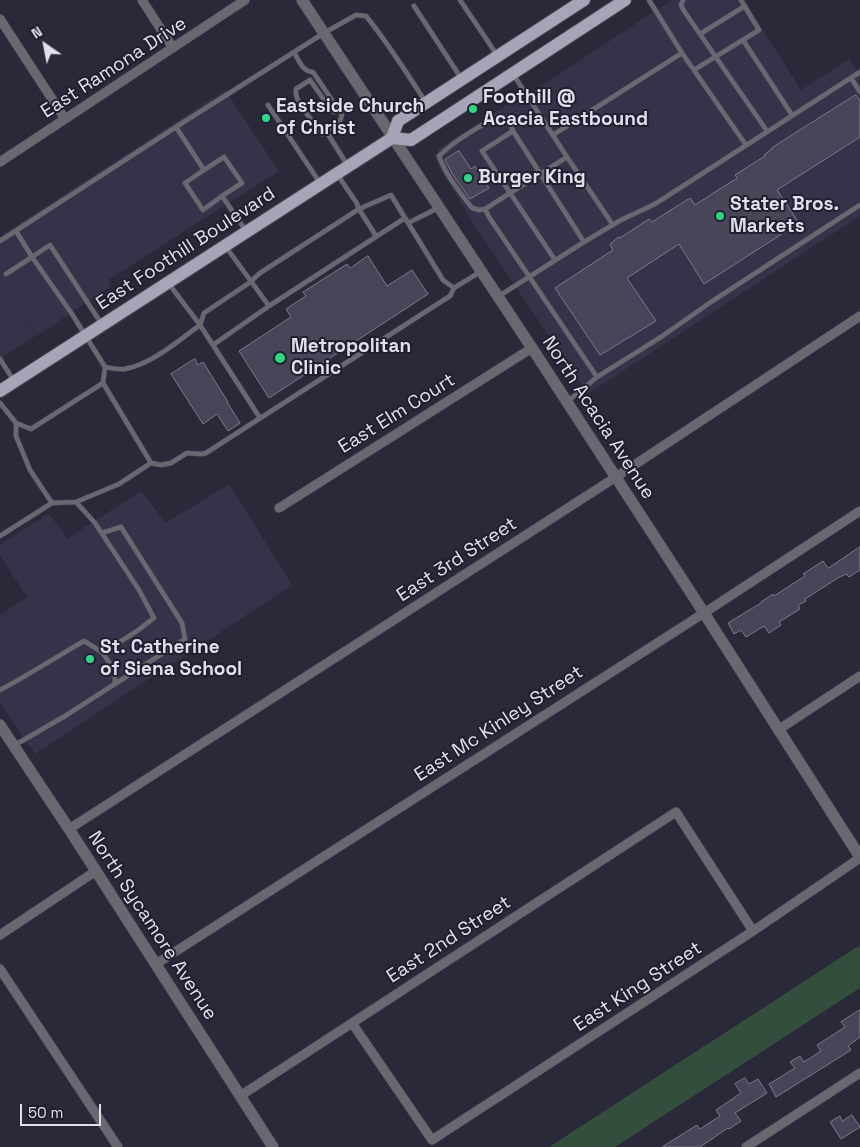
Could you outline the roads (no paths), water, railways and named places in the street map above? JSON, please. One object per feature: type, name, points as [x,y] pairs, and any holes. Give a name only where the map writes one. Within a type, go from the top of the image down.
[{"type":"main road","name":"East Foothill Boulevard","points":[[0,391],[392,138],[398,121],[584,0]]},
{"type":"main road","points":[[392,138],[411,140],[625,0]]},
{"type":"street","points":[[142,0],[173,48]]},
{"type":"street","name":"East Ramona Drive","points":[[0,162],[245,0]]},
{"type":"street","name":"North Acacia Avenue","points":[[302,0],[616,477],[860,858]]},
{"type":"street","points":[[0,19],[65,119]]},
{"type":"street","name":"East 3rd Street","points":[[69,829],[616,477],[860,316]]},
{"type":"street","name":"East Elm Court","points":[[279,508],[532,348]]},
{"type":"street","name":"East Mc Kinley Street","points":[[156,964],[860,511]]},
{"type":"street","points":[[778,730],[860,676]]},
{"type":"street","name":"North Sycamore Avenue","points":[[0,725],[156,964],[240,1096],[269,1146]]},
{"type":"street","name":"East 2nd Street","points":[[240,1096],[676,812],[753,931]]},
{"type":"street","name":"East King Street","points":[[352,1023],[432,1140],[753,931],[860,858]]},
{"type":"street","points":[[0,935],[96,871]]},
{"type":"street","points":[[0,969],[118,1147]]},
{"type":"street","points":[[746,1147],[860,1073]]},
{"type":"lane","points":[[460,0],[498,56]]},
{"type":"lane","points":[[649,0],[682,53],[746,145]]},
{"type":"lane","points":[[683,0],[681,5],[684,11],[767,131]]},
{"type":"lane","points":[[694,70],[759,30],[743,3],[700,34]]},
{"type":"lane","points":[[414,6],[461,79]]},
{"type":"lane","points":[[0,241],[294,52],[356,15],[366,16],[391,49],[426,102]]},
{"type":"lane","points":[[743,40],[792,115]]},
{"type":"lane","points":[[294,52],[305,70],[313,72],[342,115],[340,121],[322,134],[316,127]]},
{"type":"lane","points":[[553,135],[682,53]]},
{"type":"lane","points":[[498,297],[621,220],[656,204],[860,72]]},
{"type":"lane","points":[[512,73],[613,225]]},
{"type":"lane","points":[[851,78],[860,92]]},
{"type":"lane","points":[[312,121],[295,93],[296,89],[310,80],[332,111],[334,112],[338,108]]},
{"type":"lane","points":[[268,106],[321,184]]},
{"type":"lane","points":[[567,156],[540,174],[510,192],[485,209],[479,210],[472,208],[456,187],[442,165],[439,156],[448,147],[484,124],[500,116],[508,119],[513,131],[540,174],[584,242]]},
{"type":"lane","points":[[176,127],[204,170]]},
{"type":"lane","points":[[326,131],[348,167]]},
{"type":"lane","points":[[513,131],[482,150],[555,260]]},
{"type":"lane","points":[[224,157],[242,183],[222,196],[203,210],[185,183],[224,157]]},
{"type":"lane","points":[[337,174],[376,236]]},
{"type":"lane","points":[[105,367],[123,369],[142,364],[172,346],[200,325],[204,313],[252,281],[260,273],[359,209],[391,194],[444,280],[454,288]]},
{"type":"lane","points":[[222,196],[246,232]]},
{"type":"lane","points":[[567,402],[597,377],[662,337],[711,302],[860,205]]},
{"type":"lane","points":[[408,224],[438,207]]},
{"type":"lane","points":[[485,209],[488,217],[597,377]]},
{"type":"lane","points":[[213,345],[269,306],[405,218]]},
{"type":"lane","points":[[16,231],[105,367],[103,383],[151,463]]},
{"type":"lane","points":[[6,274],[50,245],[103,325]]},
{"type":"lane","points":[[226,246],[269,306]]},
{"type":"lane","points":[[0,536],[52,503],[76,502],[119,484],[151,463],[161,465],[171,463],[187,453],[206,453],[450,296],[454,288],[481,271]]},
{"type":"lane","points":[[168,283],[200,325],[260,418]]},
{"type":"lane","points":[[0,359],[15,382]]},
{"type":"lane","points":[[0,403],[16,423],[31,429],[103,383]]},
{"type":"lane","points":[[16,423],[16,436],[30,470],[52,503]]},
{"type":"lane","points":[[76,502],[102,533],[140,590],[154,618],[137,632],[102,652]]},
{"type":"lane","points":[[14,746],[65,716],[186,638],[182,623],[121,527],[102,533]]},
{"type":"lane","points":[[0,690],[84,641],[102,652],[115,671],[116,683]]},
{"type":"place","name":"Foothill @ Acacia Eastbound","points":[[473,109]]},
{"type":"place","name":"Eastside Church of Christ","points":[[266,118]]},
{"type":"place","name":"Burger King","points":[[468,178]]},
{"type":"place","name":"Stater Bros. Markets","points":[[720,216]]},
{"type":"place","name":"Metropolitan Clinic","points":[[280,358]]},
{"type":"place","name":"St. Catherine of Siena School","points":[[90,659]]}]
